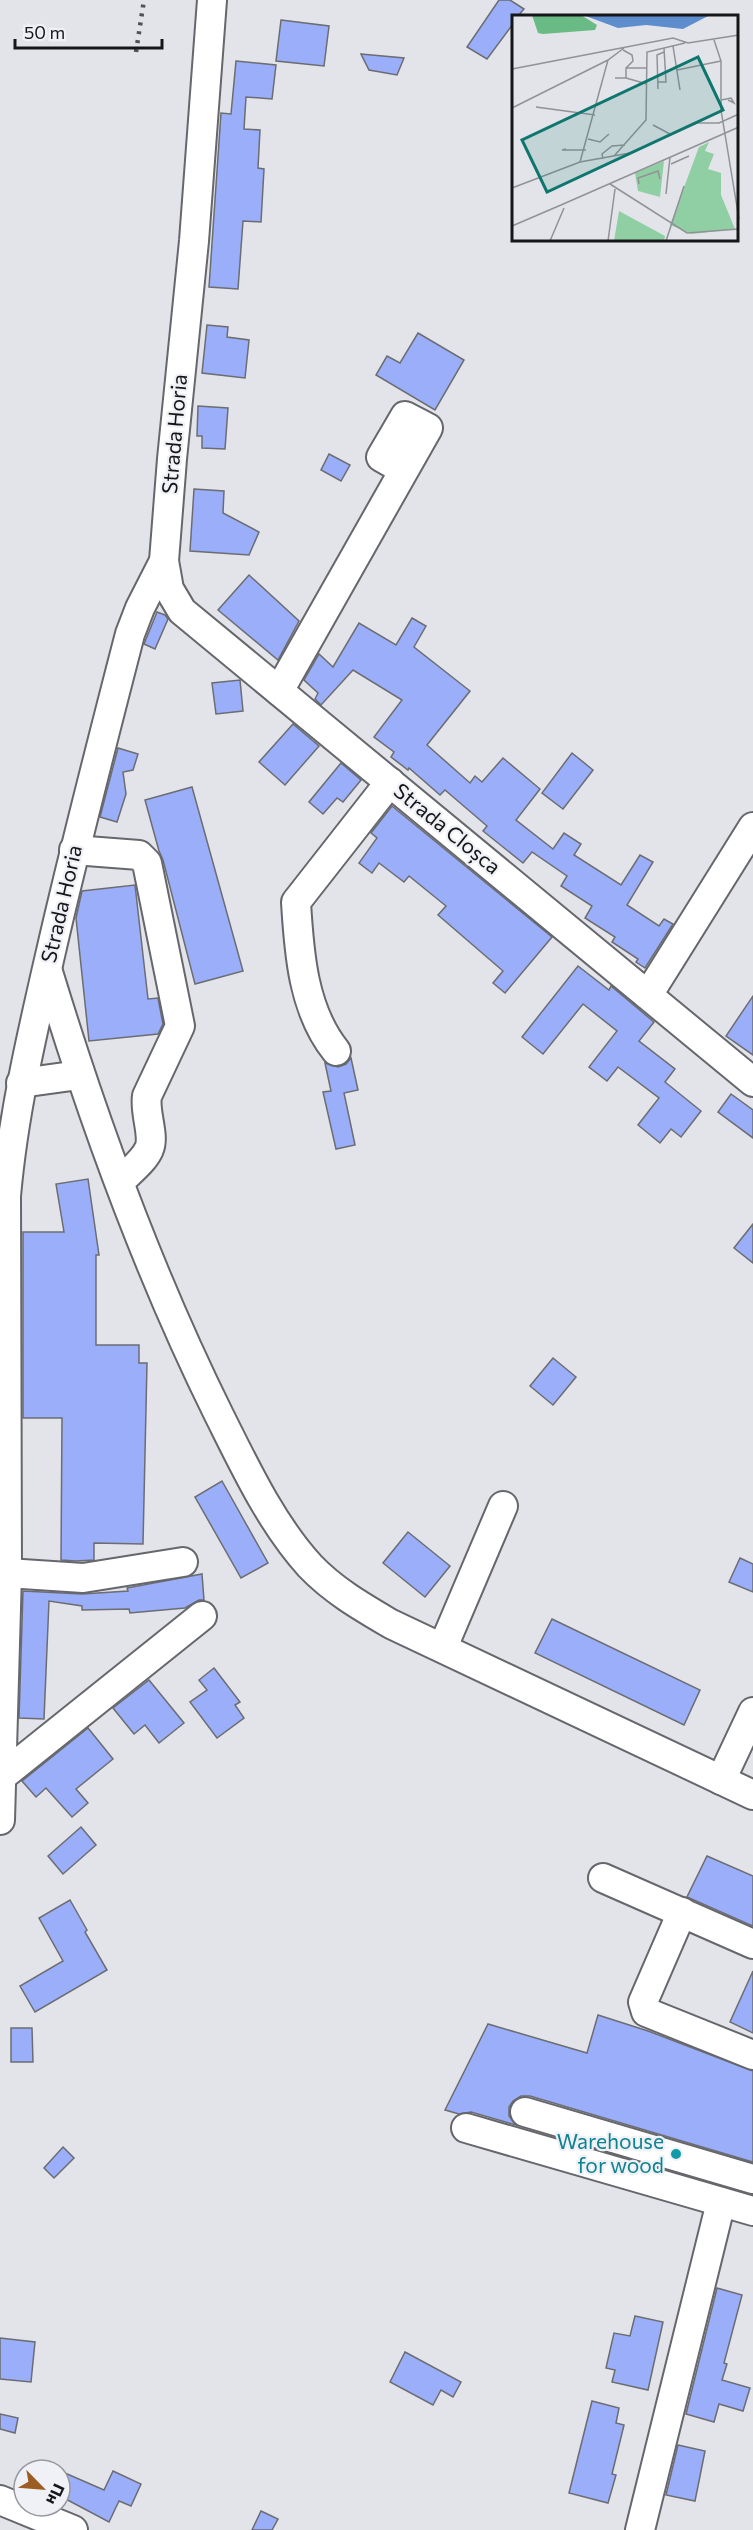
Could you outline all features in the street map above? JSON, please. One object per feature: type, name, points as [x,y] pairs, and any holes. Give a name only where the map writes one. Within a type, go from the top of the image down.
[{"type":"street","name":"Strada Horia","points":[[0,1820],[7,1573],[6,1196],[21,1083],[74,850],[130,634],[140,608],[164,561],[194,241],[213,0]]},
{"type":"street","points":[[279,691],[404,470]]},
{"type":"street","name":"Strada Cloșca","points":[[164,561],[169,589],[182,611],[753,1082]]},
{"type":"street","points":[[336,1051],[326,1039],[312,1013],[298,935],[296,902],[390,782]]},
{"type":"street","points":[[648,995],[753,827]]},
{"type":"street","points":[[74,850],[140,855],[147,863],[180,1026],[147,1096],[145,1107],[151,1142],[149,1150],[120,1182]]},
{"type":"street","points":[[47,969],[79,1075],[186,1349],[269,1511],[310,1566],[345,1598],[391,1624],[753,1795]]},
{"type":"street","points":[[21,1083],[79,1075]]},
{"type":"street","points":[[443,1647],[503,1506]]},
{"type":"street","points":[[7,1573],[82,1578],[183,1562]]},
{"type":"street","points":[[1,1777],[202,1616]]},
{"type":"street","points":[[721,1780],[753,1712]]},
{"type":"street","points":[[603,1878],[753,1944]]},
{"type":"street","points":[[682,1912],[643,2002],[646,2012],[753,2055]]},
{"type":"street","points":[[525,2112],[753,2179]]},
{"type":"street","points":[[466,2128],[753,2211]]},
{"type":"street","points":[[640,2530],[721,2202]]},
{"type":"street","points":[[0,2500],[73,2530]]},
{"type":"building","points":[[499,0],[510,0],[524,9],[519,15],[512,15],[512,25],[487,59],[467,47]]},
{"type":"building","points":[[281,20],[329,26],[324,66],[276,61]]},
{"type":"building","points":[[361,54],[404,58],[397,75],[369,70]]},
{"type":"building","points":[[236,61],[276,65],[272,99],[246,97],[244,129],[260,130],[258,168],[264,169],[261,222],[243,221],[238,289],[209,287],[221,113],[231,114]]},
{"type":"building","points":[[207,325],[228,327],[227,337],[249,340],[245,378],[202,373]]},
{"type":"building","points":[[418,333],[464,360],[435,410],[376,375],[387,356],[400,363]]},
{"type":"building","points":[[198,406],[228,408],[225,449],[202,448],[202,436],[197,436]]},
{"type":"building","points":[[329,454],[350,465],[341,481],[321,470]]},
{"type":"building","points":[[194,489],[224,491],[223,513],[259,532],[249,555],[190,551]]},
{"type":"building","points":[[249,575],[299,621],[278,660],[218,610]]},
{"type":"building","points":[[157,612],[168,619],[155,649],[144,644]]},
{"type":"building","points":[[412,618],[426,626],[414,647],[470,691],[427,745],[470,783],[475,776],[482,782],[503,758],[540,789],[516,820],[553,849],[564,833],[581,844],[574,855],[621,885],[640,855],[653,862],[627,905],[659,926],[664,919],[673,924],[645,968],[636,962],[638,959],[612,942],[615,937],[585,918],[592,906],[561,886],[567,876],[532,852],[523,863],[483,831],[487,826],[445,790],[440,795],[409,768],[408,770],[391,757],[394,752],[374,737],[402,700],[353,670],[321,705],[315,699],[318,693],[304,680],[319,654],[333,667],[359,623],[396,645]]},
{"type":"building","points":[[240,680],[243,711],[216,714],[212,683]]},
{"type":"building","points":[[293,724],[319,746],[285,785],[259,762]]},
{"type":"building","points":[[118,748],[138,754],[133,770],[123,772],[126,794],[117,822],[100,817]]},
{"type":"building","points":[[572,753],[593,770],[563,809],[542,793]]},
{"type":"building","points":[[341,763],[361,780],[343,802],[337,798],[323,814],[309,802]]},
{"type":"building","points":[[192,787],[243,971],[195,984],[145,800]]},
{"type":"building","points":[[392,806],[552,937],[505,993],[493,983],[503,971],[438,915],[446,906],[409,876],[404,882],[379,863],[372,873],[359,863],[377,838],[371,833]]},
{"type":"building","points":[[135,885],[148,999],[158,998],[163,1024],[158,1034],[89,1041],[76,918],[82,891]]},
{"type":"building","points":[[578,966],[609,990],[611,986],[654,1022],[639,1041],[675,1069],[665,1082],[701,1111],[681,1137],[671,1129],[660,1143],[638,1125],[659,1098],[618,1067],[607,1081],[589,1067],[617,1031],[583,1004],[543,1054],[522,1037]]},
{"type":"building","points":[[753,996],[753,1055],[726,1036]]},
{"type":"building","points":[[351,1058],[358,1090],[344,1093],[355,1145],[336,1149],[323,1092],[331,1091],[325,1063],[338,1067],[346,1064]]},
{"type":"building","points":[[731,1094],[753,1110],[753,1138],[718,1112]]},
{"type":"building","points":[[88,1179],[99,1255],[96,1255],[96,1345],[139,1345],[139,1363],[147,1363],[143,1544],[94,1543],[94,1560],[76,1561],[61,1560],[62,1418],[23,1418],[23,1232],[64,1232],[56,1184]]},
{"type":"building","points":[[753,1224],[753,1263],[734,1248]]},
{"type":"building","points":[[553,1358],[576,1377],[553,1405],[530,1386]]},
{"type":"building","points":[[222,1481],[268,1563],[241,1578],[195,1497]]},
{"type":"building","points":[[408,1532],[450,1566],[425,1597],[383,1563]]},
{"type":"building","points":[[740,1558],[753,1564],[753,1592],[729,1582]]},
{"type":"building","points":[[202,1574],[204,1600],[199,1600],[185,1608],[130,1613],[129,1609],[82,1610],[82,1606],[49,1601],[44,1719],[19,1718],[23,1591],[82,1594],[128,1591],[127,1588]]},
{"type":"building","points":[[552,1619],[700,1690],[684,1725],[535,1653]]},
{"type":"building","points":[[214,1668],[240,1702],[235,1705],[244,1718],[217,1738],[190,1702],[207,1690],[199,1680]]},
{"type":"building","points":[[149,1680],[184,1723],[159,1743],[145,1725],[134,1734],[113,1708]]},
{"type":"building","points":[[88,1728],[113,1759],[76,1789],[88,1803],[72,1817],[46,1788],[36,1797],[22,1781]]},
{"type":"building","points":[[81,1827],[96,1845],[63,1874],[48,1856]]},
{"type":"building","points":[[707,1856],[753,1876],[753,1926],[687,1897]]},
{"type":"building","points":[[70,1900],[107,1970],[35,2012],[20,1986],[63,1961],[39,1918]]},
{"type":"building","points":[[753,1971],[753,2033],[730,2022]]},
{"type":"building","name":"Warehouse for wood","points":[[598,2015],[648,2031],[753,2071],[753,2162],[530,2096],[521,2096],[509,2107],[509,2116],[516,2125],[471,2112],[459,2114],[445,2110],[488,2024],[587,2053]]},
{"type":"building","points":[[11,2028],[32,2028],[33,2062],[11,2062]]},
{"type":"building","points":[[63,2147],[74,2158],[54,2178],[44,2168]]},
{"type":"building","points":[[717,2288],[742,2295],[724,2363],[727,2364],[722,2380],[750,2388],[743,2411],[719,2404],[714,2422],[686,2414]]},
{"type":"building","points":[[635,2316],[663,2322],[648,2390],[612,2382],[615,2370],[606,2368],[614,2333],[630,2336]]},
{"type":"building","points":[[0,2338],[35,2342],[31,2382],[0,2379]]},
{"type":"building","points":[[405,2352],[461,2382],[453,2397],[441,2390],[433,2405],[390,2382]]},
{"type":"building","points":[[592,2401],[619,2408],[616,2423],[624,2425],[612,2474],[616,2475],[608,2503],[569,2493]]},
{"type":"building","points":[[0,2414],[18,2418],[15,2433],[0,2429]]},
{"type":"building","points":[[678,2445],[705,2451],[695,2501],[666,2495]]},
{"type":"building","points":[[113,2471],[141,2484],[131,2506],[119,2501],[109,2522],[72,2502],[72,2476],[104,2490]]},
{"type":"building","points":[[261,2511],[278,2519],[272,2530],[252,2530]]},
{"type":"railway","points":[[136,52],[144,0]]},
{"type":"place","name":"Warehouse for wood","points":[[676,2154]]}]
